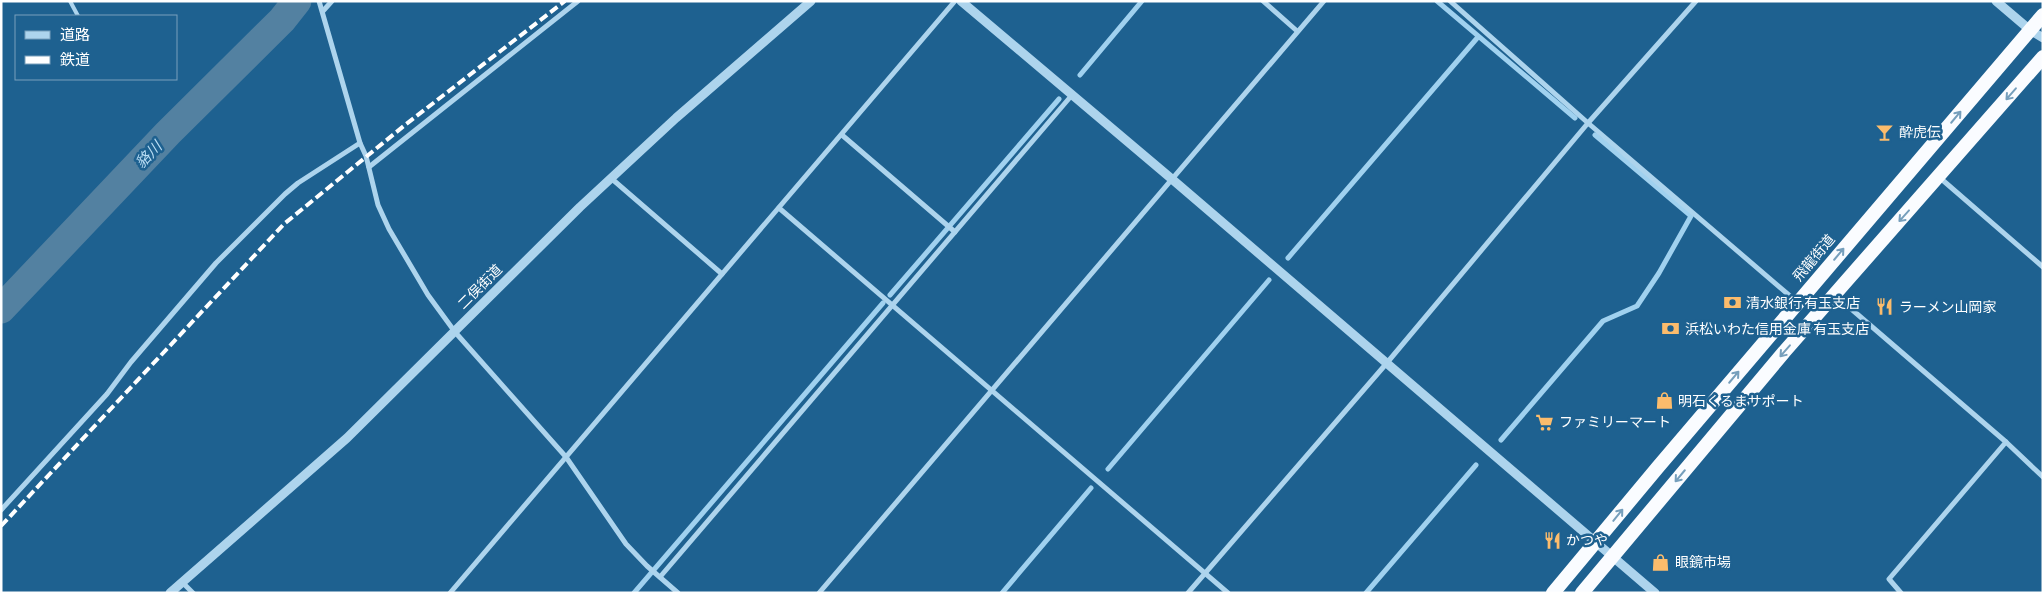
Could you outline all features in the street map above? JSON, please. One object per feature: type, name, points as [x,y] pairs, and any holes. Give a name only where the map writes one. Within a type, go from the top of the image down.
[{"type":"highway","name":"飛龍街道","points":[[1553,593],[2043,15]]},
{"type":"highway","points":[[1582,593],[1835,294],[2043,57]]},
{"type":"street","points":[[319,1],[369,167],[378,205],[389,230],[428,295],[455,332],[566,457],[612,526],[647,566],[678,593]]},
{"type":"street","points":[[323,11],[332,1]]},
{"type":"street","points":[[369,167],[578,1]]},
{"type":"street","name":"二俣街道","points":[[170,593],[347,438],[580,207],[676,118],[811,1]]},
{"type":"street","points":[[450,593],[955,1]]},
{"type":"street","points":[[961,1],[1174,180],[1655,593]]},
{"type":"street","points":[[1263,1],[1297,31]]},
{"type":"street","points":[[819,593],[1174,180],[1324,1]]},
{"type":"street","points":[[1450,1],[1588,123],[1798,302]]},
{"type":"street","points":[[1188,593],[1386,364],[1588,123],[1696,1]]},
{"type":"street","points":[[1996,1],[2030,30],[2043,38]]},
{"type":"street","points":[[659,576],[1072,95]]},
{"type":"street","points":[[842,135],[955,232]]},
{"type":"street","points":[[1,510],[106,394],[162,325],[237,242],[284,194],[360,142]]},
{"type":"street","points":[[1939,177],[2043,267]]},
{"type":"street","points":[[612,179],[722,274]]},
{"type":"street","points":[[779,208],[994,390],[1228,593]]},
{"type":"street","points":[[1835,294],[2041,472]]},
{"type":"street","points":[[1901,593],[1889,579],[2006,442]]},
{"type":"street","points":[[182,582],[193,593]]},
{"type":"lane","points":[[70,1],[77,15]]},
{"type":"waterway","name":"貉川","points":[[1,309],[168,133],[282,20],[297,1]]},
{"type":"waterway","points":[[1080,75],[1142,1]]},
{"type":"waterway","points":[[1437,1],[1575,118]]},
{"type":"waterway","points":[[1288,258],[1478,37]]},
{"type":"waterway","points":[[890,295],[1059,99]]},
{"type":"waterway","points":[[1501,440],[1603,321],[1637,306],[1659,273],[1691,216],[1595,135]]},
{"type":"waterway","points":[[1108,469],[1269,280]]},
{"type":"waterway","points":[[634,593],[883,303]]},
{"type":"waterway","points":[[1366,593],[1476,465]]},
{"type":"waterway","points":[[1002,593],[1091,488]]},
{"type":"railway","points":[[1,526],[284,224],[405,125],[565,1]]},
{"type":"place","name":"酔虎伝","points":[[1885,132]]},
{"type":"place","name":"清水銀行 有玉支店","points":[[1732,303]]},
{"type":"place","name":"ラーメン山岡家","points":[[1885,307]]},
{"type":"place","name":"浜松いわた信用金庫 有玉支店","points":[[1671,329]]},
{"type":"place","name":"明石くるまサポート","points":[[1664,401]]},
{"type":"place","name":"ファミリーマート","points":[[1545,422]]},
{"type":"place","name":"かつや","points":[[1552,540]]},
{"type":"place","name":"眼鏡市場","points":[[1661,562]]}]
